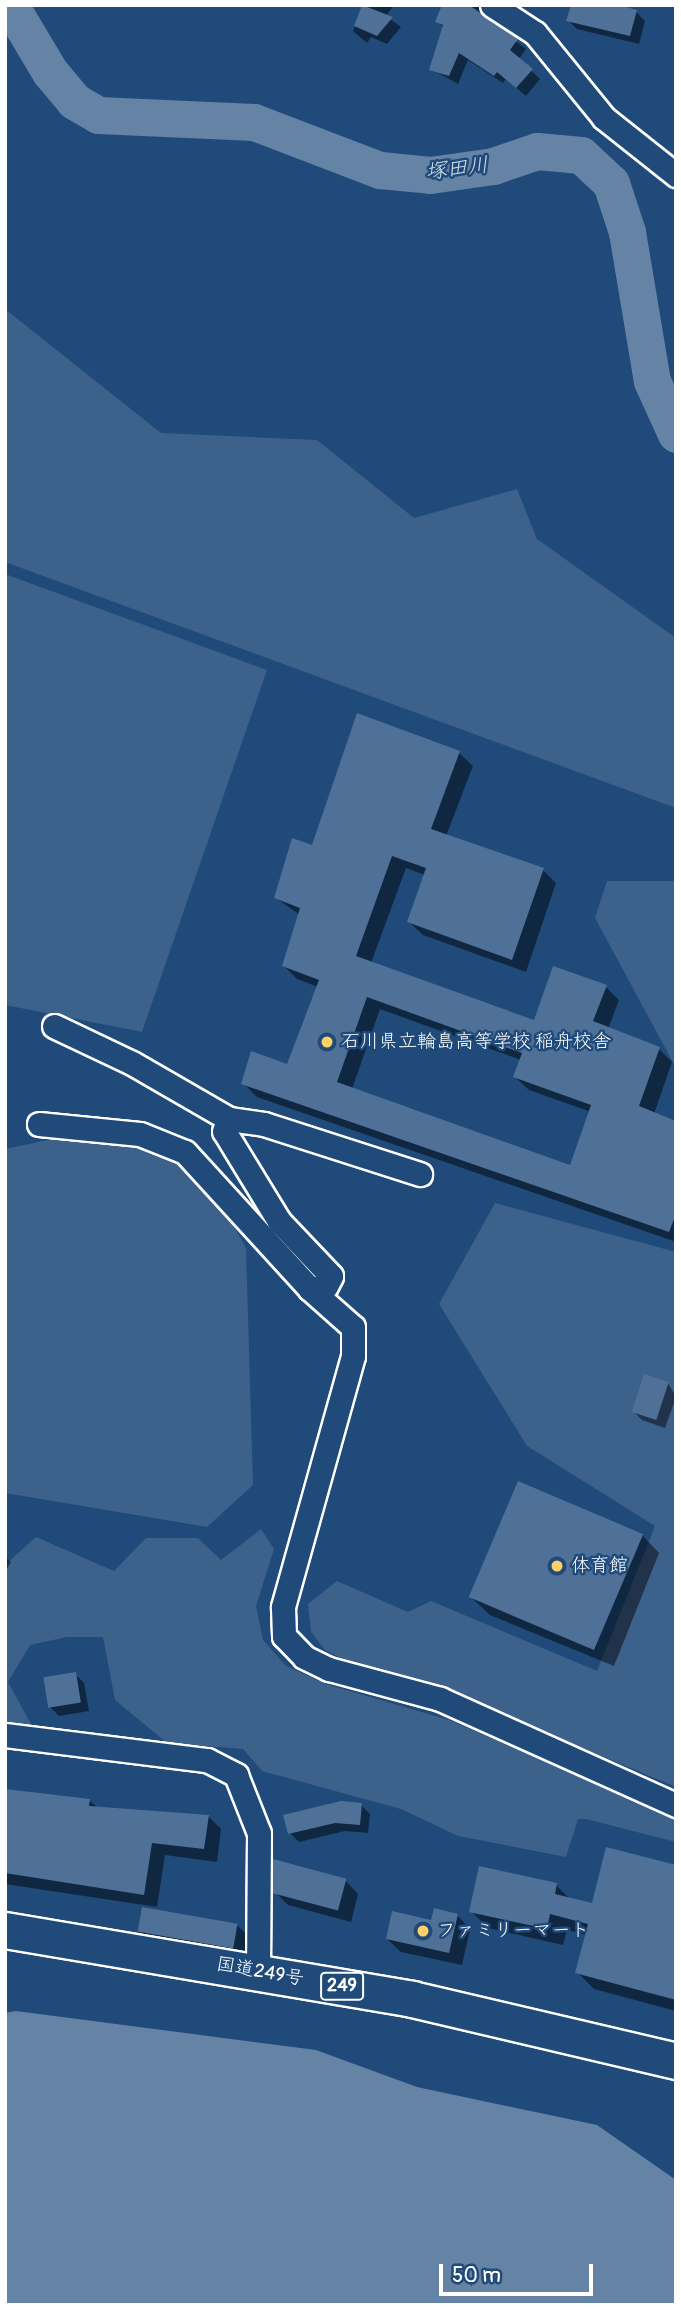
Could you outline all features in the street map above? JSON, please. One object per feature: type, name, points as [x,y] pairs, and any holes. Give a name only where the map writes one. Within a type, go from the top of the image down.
[{"type":"highway","name":"国道249号","points":[[5,1930],[412,1999],[676,2061]]},
{"type":"street","points":[[492,5],[535,33],[604,118],[676,175]]},
{"type":"street","points":[[54,1026],[132,1063],[229,1119],[264,1124],[421,1174]]},
{"type":"street","points":[[229,1119],[224,1131],[279,1221],[331,1276],[326,1286],[310,1289]]},
{"type":"street","points":[[39,1124],[140,1135],[185,1152],[310,1289],[353,1327],[353,1356],[282,1606],[284,1636],[304,1657],[329,1669],[440,1699],[676,1805]]},
{"type":"street","points":[[5,1735],[207,1760],[236,1775],[259,1832],[258,1971]]},
{"type":"shaded area","points":[[5,309],[161,433],[317,440],[414,518],[517,489],[537,539],[676,638],[676,808],[5,562]]},
{"type":"shaded area","points":[[5,574],[267,670],[142,1032],[5,1005]]},
{"type":"shaded area","points":[[607,881],[676,881],[676,1068],[595,918]]},
{"type":"shaded area","points":[[62,1137],[147,1144],[211,1184],[246,1248],[253,1485],[207,1527],[5,1493],[5,1149]]},
{"type":"shaded area","points":[[495,1203],[676,1252],[676,1787],[437,1687],[354,1665],[325,1650],[311,1632],[308,1604],[337,1581],[408,1612],[431,1601],[597,1671],[655,1526],[527,1446],[439,1304]]},
{"type":"shaded area","points":[[261,1529],[274,1549],[256,1606],[263,1640],[286,1666],[326,1684],[449,1720],[676,1817],[676,1842],[586,1819],[578,1819],[566,1857],[458,1836],[401,1809],[262,1771],[243,1749],[167,1743],[115,1700],[103,1637],[67,1637],[30,1645],[8,1682],[32,1726],[5,1724],[5,1565],[36,1537],[114,1571],[146,1538],[198,1538],[221,1560]]},
{"type":"shaded area","points":[[16,2011],[316,2050],[417,2087],[597,2125],[676,2180],[676,2305],[5,2305],[5,2013]]},
{"type":"building","points":[[362,5],[393,17],[377,36],[354,26]]},
{"type":"building","points":[[442,5],[469,5],[518,39],[510,50],[533,69],[516,88],[497,72],[494,76],[459,53],[449,76],[429,70],[443,25],[435,22]]},
{"type":"building","points":[[571,5],[619,5],[637,10],[630,36],[566,21]]},
{"type":"building","points":[[357,713],[460,751],[431,829],[544,868],[512,960],[407,922],[426,868],[392,856],[356,956],[534,1020],[553,966],[607,985],[593,1021],[660,1047],[639,1106],[676,1121],[676,1214],[669,1232],[241,1084],[251,1051],[287,1064],[319,980],[282,966],[300,908],[274,898],[292,838],[312,845]],"holes":[[[367,997],[522,1053],[513,1077],[591,1105],[570,1165],[337,1082]]]},
{"type":"building","points":[[644,1374],[669,1382],[656,1420],[632,1412]]},
{"type":"building","name":"体育館","points":[[518,1481],[643,1534],[594,1650],[469,1597]]},
{"type":"building","points":[[76,1672],[81,1703],[48,1708],[43,1677]]},
{"type":"building","points":[[5,1789],[90,1799],[89,1806],[209,1815],[204,1849],[152,1843],[144,1895],[5,1873]]},
{"type":"building","points":[[341,1801],[362,1803],[360,1825],[335,1823],[288,1834],[283,1815]]},
{"type":"building","points":[[606,1847],[676,1865],[676,2000],[575,1973],[588,1924],[550,1914],[547,1929],[469,1912],[479,1866],[557,1883],[555,1894],[592,1903]]},
{"type":"building","points":[[273,1859],[346,1879],[338,1911],[264,1891]]},
{"type":"building","points":[[142,1907],[238,1924],[233,1948],[138,1932]]},
{"type":"building","points":[[434,1908],[458,1914],[449,1953],[386,1939],[392,1911],[431,1920]]},
{"type":"waterway","name":"塚田川","points":[[10,5],[50,72],[74,101],[98,115],[254,122],[380,170],[430,175],[493,166],[537,151],[581,155],[611,183],[627,232],[652,381],[676,434]]},
{"type":"place","name":"石川県立輪島高等学校 稲舟校舎","points":[[327,1042]]},
{"type":"place","name":"体育館","points":[[557,1566]]},
{"type":"place","name":"ファミリーマート","points":[[423,1931]]}]
